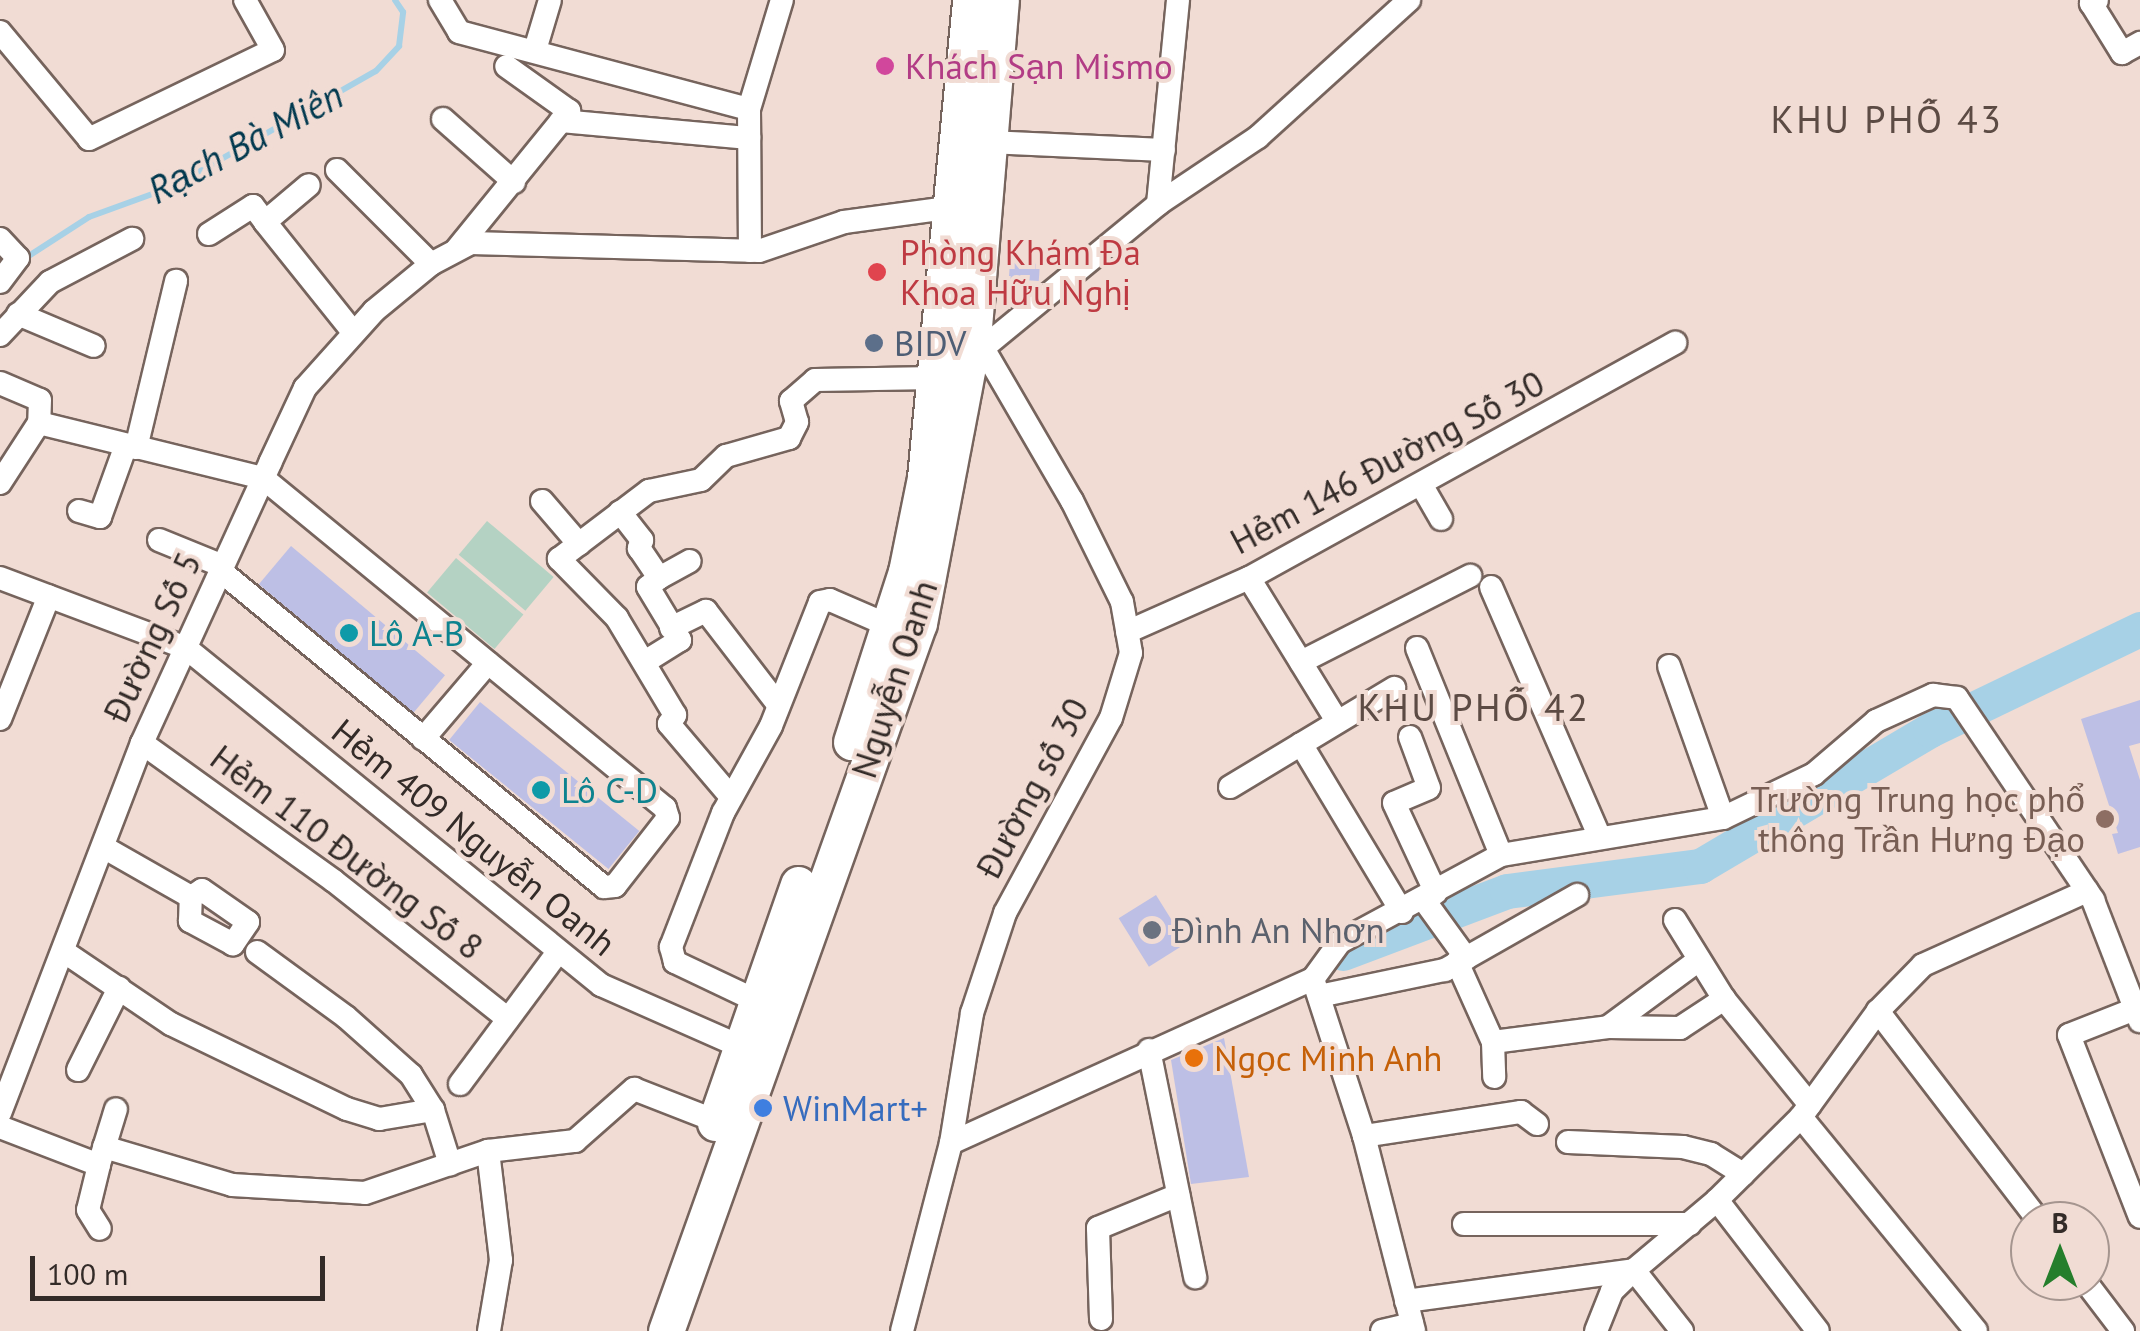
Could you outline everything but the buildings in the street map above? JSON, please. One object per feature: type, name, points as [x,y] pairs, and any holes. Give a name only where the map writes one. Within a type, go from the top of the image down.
[{"type":"main road","name":"Nguyễn Oanh","points":[[666,1331],[920,624],[966,341],[970,0]]},
{"type":"main road","name":"Nguyễn Oanh","points":[[965,209],[988,142],[1002,0]]},
{"type":"main road","name":"Nguyễn Oanh","points":[[641,1331],[890,626],[925,478],[936,378],[966,341]]},
{"type":"street","points":[[0,32],[89,139],[273,50],[245,0]]},
{"type":"street","points":[[535,50],[550,0]]},
{"type":"street","points":[[744,251],[749,109],[782,0]]},
{"type":"street","points":[[1158,204],[1178,0]]},
{"type":"street","points":[[966,341],[1258,137],[1409,0]]},
{"type":"street","points":[[2097,0],[2091,4],[2131,48]]},
{"type":"street","points":[[443,7],[459,32],[749,109]]},
{"type":"street","points":[[506,66],[570,111],[562,121]]},
{"type":"street","points":[[443,119],[514,182]]},
{"type":"street","points":[[562,121],[749,138]]},
{"type":"street","name":"Đường Số 5","points":[[0,1113],[11,1050],[64,952],[142,743],[305,388],[354,332],[431,264],[457,249],[562,121]]},
{"type":"street","points":[[988,142],[1164,150]]},
{"type":"street","points":[[337,170],[431,264]]},
{"type":"street","points":[[265,222],[308,186]]},
{"type":"street","points":[[209,234],[253,206],[354,332]]},
{"type":"street","points":[[457,249],[469,256],[729,259],[744,251],[844,222],[965,209]]},
{"type":"street","points":[[0,239],[18,258],[0,282]]},
{"type":"street","points":[[0,335],[50,282],[132,239]]},
{"type":"street","points":[[79,511],[100,516],[130,448],[176,281]]},
{"type":"street","points":[[18,314],[94,346]]},
{"type":"street","name":"Đường số 30","points":[[902,1331],[952,1143],[972,1013],[1005,914],[1111,718],[1130,672],[1122,602],[1072,501],[966,341]]},
{"type":"street","name":"Hẻm 146 Đường Số 30","points":[[1128,632],[1250,578],[1676,344]]},
{"type":"street","points":[[731,796],[669,724],[675,715],[617,618],[560,561],[648,492],[701,480],[726,456],[789,438],[797,422],[792,397],[814,380],[936,378]]},
{"type":"street","points":[[0,384],[40,400],[38,423],[0,483]]},
{"type":"street","points":[[38,423],[263,478],[665,808],[668,818],[615,886],[604,887],[222,568],[159,540]]},
{"type":"street","points":[[1422,486],[1441,518]]},
{"type":"street","points":[[542,501],[579,544]]},
{"type":"street","points":[[620,512],[658,578]]},
{"type":"street","points":[[646,661],[680,642],[648,588],[658,578],[690,561]]},
{"type":"street","points":[[1301,662],[1470,576]]},
{"type":"street","name":"Hẻm 409 Nguyễn Oanh","points":[[0,578],[186,648],[558,952],[634,1003],[739,1046]]},
{"type":"street","points":[[1250,578],[1337,722]]},
{"type":"street","points":[[1491,588],[1598,835]]},
{"type":"street","points":[[0,719],[49,596]]},
{"type":"street","points":[[755,1000],[668,956],[731,796],[801,659],[820,602],[890,626]]},
{"type":"street","points":[[672,628],[706,611],[776,702]]},
{"type":"street","points":[[1417,648],[1501,855]]},
{"type":"street","points":[[423,739],[488,663]]},
{"type":"street","points":[[1669,666],[1722,818]]},
{"type":"street","points":[[1230,787],[1394,688]]},
{"type":"street","points":[[1382,1331],[1413,1328],[1364,1136],[1316,987],[1340,942],[1402,912],[1433,908],[1501,855],[1598,835],[1688,828],[1722,818],[1814,774],[1876,722],[1933,695],[1957,698],[2087,891],[2138,1015],[2069,1035],[2140,1217]]},
{"type":"street","points":[[1410,737],[1429,788],[1394,803],[1433,908],[1461,960],[1493,1042],[1494,1078]]},
{"type":"street","name":"Hẻm 110 Đường Số 8","points":[[142,743],[334,881],[508,1019]]},
{"type":"street","points":[[1302,744],[1402,912]]},
{"type":"street","points":[[106,848],[191,897]]},
{"type":"street","points":[[1596,1331],[1612,1291],[1717,1200],[1806,1111],[1878,1011],[1923,965],[2087,891]]},
{"type":"street","points":[[952,1143],[1149,1050],[1316,987],[1461,960],[1576,895]]},
{"type":"street","points":[[1676,920],[1724,999],[1976,1331]]},
{"type":"street","points":[[64,952],[171,1024],[347,1110],[379,1119],[433,1110]]},
{"type":"street","points":[[257,952],[382,1045],[433,1110],[450,1164]]},
{"type":"street","points":[[460,1084],[558,952]]},
{"type":"street","points":[[1608,1028],[1699,960]]},
{"type":"street","points":[[78,1070],[119,988]]},
{"type":"street","points":[[1493,1042],[1608,1028],[1680,1028],[1724,999]]},
{"type":"street","points":[[1878,1011],[2024,1201]]},
{"type":"street","points":[[1149,1050],[1195,1278]]},
{"type":"street","points":[[0,1126],[102,1156],[232,1184],[366,1194],[488,1151],[574,1142],[634,1089],[716,1120]]},
{"type":"street","points":[[100,1229],[88,1210],[116,1109]]},
{"type":"street","points":[[1364,1136],[1521,1112],[1536,1124]]},
{"type":"street","points":[[1568,1142],[1683,1148],[1711,1154],[1743,1174]]},
{"type":"street","points":[[488,1151],[501,1260],[490,1331]]},
{"type":"street","points":[[1100,1318],[1098,1228],[1112,1217],[1178,1195]]},
{"type":"street","points":[[1717,1200],[1818,1331]]},
{"type":"street","points":[[1464,1224],[1690,1224]]},
{"type":"street","points":[[1406,1301],[1634,1270]]},
{"type":"street","points":[[1634,1270],[1682,1331]]},
{"type":"street","points":[[2101,1301],[2124,1331]]},
{"type":"green space","points":[[487,521],[554,577],[525,611],[459,555]]},
{"type":"green space","points":[[456,558],[523,615],[494,649],[427,592]]},
{"type":"waterway","name":"Rạch Bà Miên","points":[[24,259],[89,217],[174,186],[376,71],[399,46],[403,12],[395,0]]},
{"type":"waterway","points":[[1343,953],[1507,891],[1700,866],[1930,730],[2140,629]]},
{"type":"place","name":"Khách Sạn Mismo","points":[[885,66]]},
{"type":"place","name":"Phòng Khám Đa Khoa Hữu Nghị","points":[[877,272]]},
{"type":"place","name":"BIDV","points":[[874,343]]},
{"type":"place","name":"Lô A-B","points":[[349,633]]},
{"type":"place","name":"Lô C-D","points":[[541,790]]},
{"type":"place","name":"Trường Trung học phổ thông Trần Hưng Đạo","points":[[2105,819]]},
{"type":"place","name":"Đình An Nhơn","points":[[1152,930]]},
{"type":"place","name":"Ngọc Minh Anh","points":[[1194,1058]]},
{"type":"place","name":"WinMart+","points":[[763,1108]]},
{"type":"district","name":"KHU PHỐ 43","points":[[1887,119]]},
{"type":"district","name":"KHU PHỐ 42","points":[[1474,707]]}]
